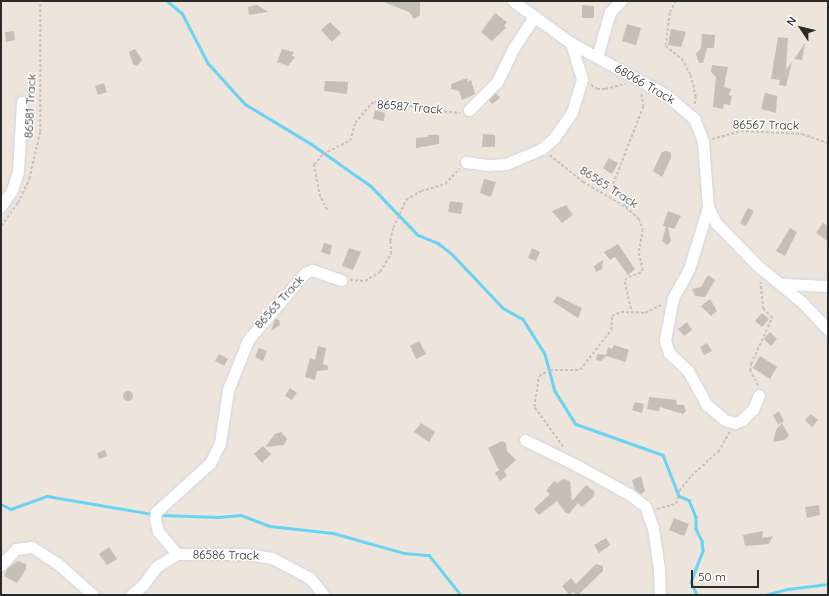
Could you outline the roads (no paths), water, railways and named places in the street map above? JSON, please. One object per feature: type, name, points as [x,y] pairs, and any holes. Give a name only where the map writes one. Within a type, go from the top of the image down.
[{"type":"street","name":"68066 Track","points":[[514,1],[571,43],[654,87],[683,107],[694,118],[703,142],[708,207],[716,223],[758,266],[783,284],[828,330]]},
{"type":"street","points":[[597,57],[610,12],[621,1]]},
{"type":"street","points":[[469,110],[497,82],[513,49],[534,16]]},
{"type":"street","points":[[466,162],[487,166],[506,164],[542,149],[558,133],[572,112],[582,79],[571,43]]},
{"type":"street","points":[[1,206],[12,190],[18,171],[22,102]]},
{"type":"street","points":[[708,207],[690,269],[673,298],[665,340],[669,353],[688,371],[712,411],[725,420],[735,423],[748,415],[759,395]]},
{"type":"street","name":"86563 Track","points":[[177,554],[158,531],[156,512],[210,463],[220,443],[228,390],[248,340],[305,273],[312,270],[341,280]]},
{"type":"street","points":[[783,284],[828,286]]},
{"type":"street","points":[[524,440],[640,501],[649,512],[661,580],[660,595]]},
{"type":"street","points":[[1,565],[16,548],[32,546],[57,564],[92,595]]},
{"type":"street","name":"86586 Track","points":[[131,595],[143,585],[156,567],[177,554],[248,554],[272,558],[310,578],[324,595]]},
{"type":"waterway","points":[[167,1],[182,13],[208,63],[245,104],[310,143],[371,186],[418,235],[438,243],[452,254],[503,308],[523,319],[545,354],[555,391],[576,424],[663,455],[679,496],[689,500],[696,517],[696,529],[702,541],[703,551],[691,582],[697,595]]},
{"type":"waterway","points":[[1,504],[11,509],[47,496],[152,514]]},
{"type":"waterway","points":[[159,515],[219,517],[241,515],[270,526],[333,533],[404,553],[429,555],[461,595]]},
{"type":"waterway","points":[[765,595],[788,589],[828,584]]}]
